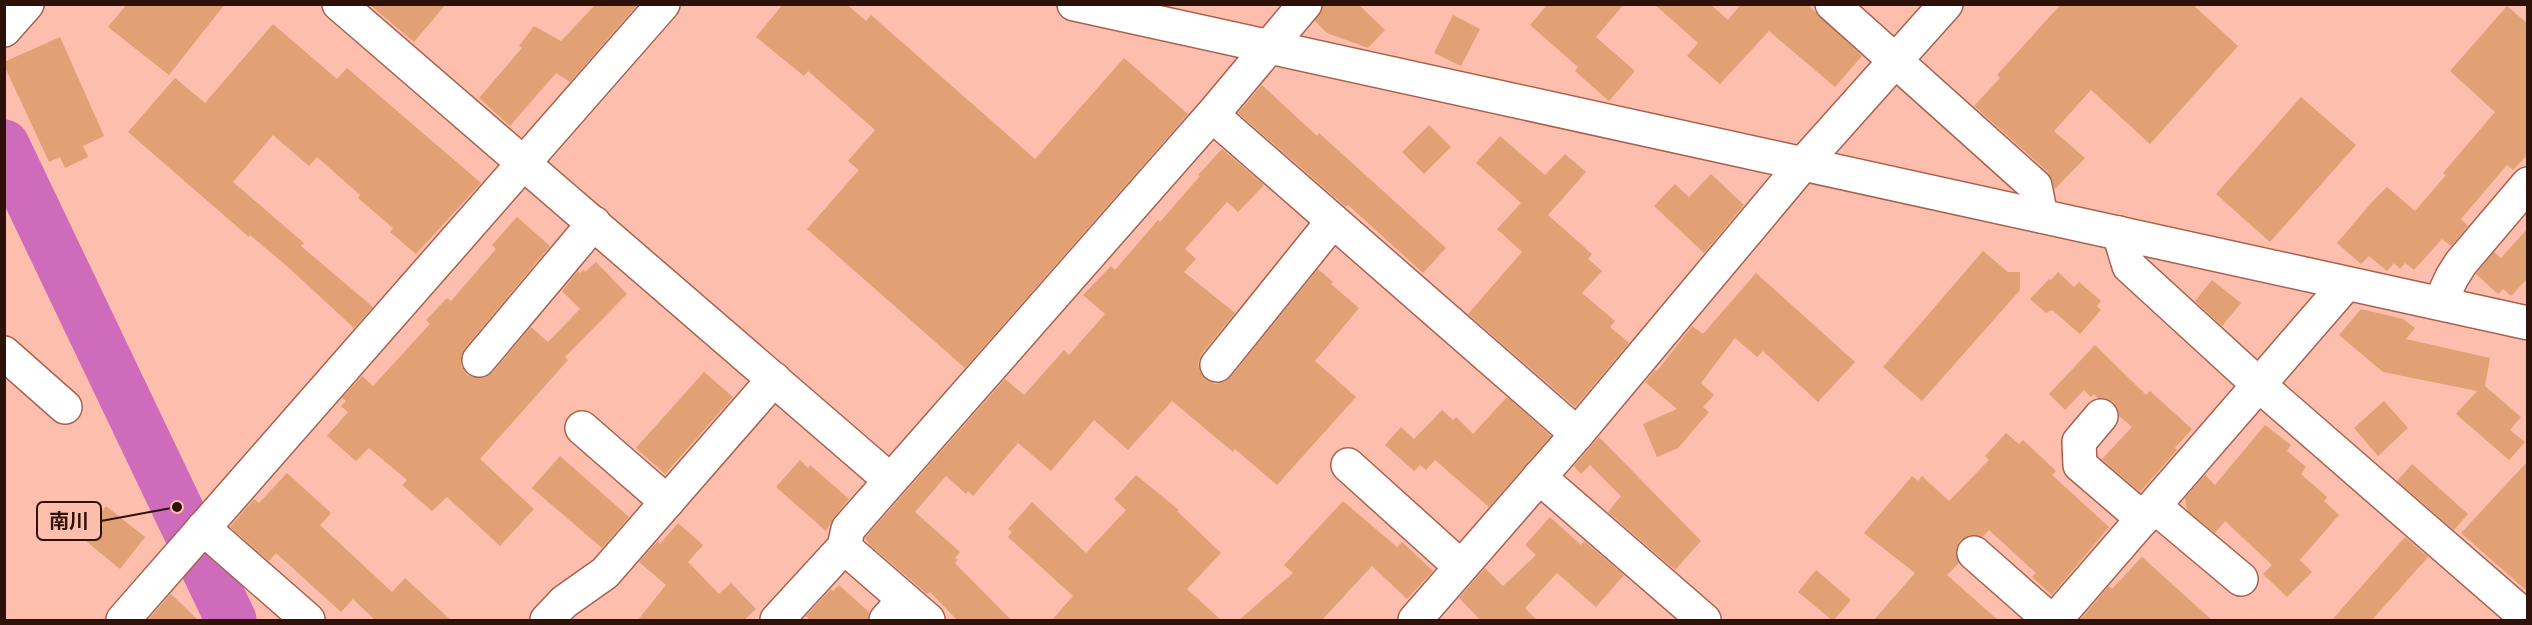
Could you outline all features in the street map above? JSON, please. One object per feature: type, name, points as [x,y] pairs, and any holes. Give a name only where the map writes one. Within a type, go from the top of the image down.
[{"type":"street","points":[[4,30],[27,4]]},
{"type":"street","points":[[339,4],[890,480]]},
{"type":"street","points":[[123,621],[663,4]]},
{"type":"street","points":[[777,621],[844,547],[848,529],[1212,115],[1305,4]]},
{"type":"street","points":[[1832,4],[2035,186],[2041,216]]},
{"type":"street","points":[[1415,621],[1577,434],[1803,164],[1946,4]]},
{"type":"street","points":[[1079,5],[2528,322]]},
{"type":"street","points":[[1212,115],[1577,434]]},
{"type":"street","points":[[2440,303],[2461,263],[2528,184]]},
{"type":"street","points":[[1217,364],[1334,221]]},
{"type":"street","points":[[479,360],[594,223]]},
{"type":"street","points":[[2119,233],[2128,266],[2259,385],[2528,619]]},
{"type":"street","points":[[2055,621],[2346,284]]},
{"type":"street","points":[[4,353],[65,407]]},
{"type":"street","points":[[547,621],[564,602],[605,573],[774,379]]},
{"type":"street","points":[[2101,416],[2079,442],[2080,465],[2241,579]]},
{"type":"street","points":[[582,428],[667,502]]},
{"type":"street","points":[[1348,465],[1461,567]]},
{"type":"street","points":[[1539,477],[1704,621]]},
{"type":"street","points":[[203,528],[308,621]]},
{"type":"street","points":[[844,547],[906,614]]},
{"type":"street","points":[[1974,553],[2050,621]]},
{"type":"building","points":[[127,4],[225,4],[169,75],[108,27]]},
{"type":"building","points":[[369,4],[446,4],[414,42]]},
{"type":"building","points":[[596,4],[638,4],[570,82],[556,73],[510,126],[479,98],[522,48],[519,46],[534,26],[561,41]]},
{"type":"building","points":[[783,4],[846,4],[866,21],[871,15],[1035,159],[1124,58],[1188,114],[965,368],[807,229],[859,170],[848,161],[875,130],[808,71],[804,76],[756,37]]},
{"type":"building","points":[[1323,4],[1358,4],[1385,30],[1368,48],[1327,33],[1315,21]]},
{"type":"building","points":[[1548,4],[1624,4],[1596,37],[1635,71],[1609,101],[1575,71],[1578,67],[1530,25]]},
{"type":"building","points":[[1654,4],[1710,4],[1728,20],[1741,4],[1807,4],[1862,56],[1835,87],[1769,31],[1720,84],[1687,56],[1698,43]]},
{"type":"building","points":[[2061,4],[2192,4],[2238,46],[2150,144],[2091,90],[2054,131],[2085,158],[2055,189],[2048,172],[1974,106],[2000,78],[1997,75]]},
{"type":"building","points":[[2507,6],[2528,24],[2528,154],[2513,170],[2507,165],[2461,219],[2468,226],[2451,246],[2442,239],[2414,270],[2405,263],[2400,269],[2394,263],[2387,271],[2369,256],[2361,264],[2337,243],[2372,202],[2387,187],[2415,211],[2446,175],[2443,173],[2495,112],[2450,71]]},
{"type":"building","points":[[1453,15],[1480,29],[1461,66],[1434,53]]},
{"type":"building","points":[[273,24],[337,79],[347,68],[481,183],[416,254],[390,232],[393,228],[358,198],[360,195],[317,157],[309,166],[273,135],[233,182],[304,243],[301,246],[373,307],[354,328],[289,268],[250,235],[249,237],[128,132],[175,78],[205,103]]},
{"type":"building","points":[[60,37],[104,136],[83,146],[88,157],[65,168],[60,157],[49,162],[4,65],[4,62]]},
{"type":"building","points":[[1262,85],[1317,136],[1319,133],[1446,248],[1423,273],[1348,205],[1346,207],[1238,113]]},
{"type":"building","points":[[2301,97],[2356,145],[2270,242],[2216,194]]},
{"type":"building","points":[[1429,125],[1451,147],[1424,174],[1402,152]]},
{"type":"building","points":[[1500,136],[1545,175],[1565,154],[1586,172],[1548,215],[1592,254],[1588,259],[1602,271],[1582,293],[1615,321],[1610,327],[1629,343],[1575,407],[1468,314],[1522,252],[1497,229],[1521,203],[1476,163]]},
{"type":"building","points":[[1222,149],[1264,185],[1238,212],[1227,202],[1185,249],[1196,259],[1184,272],[1235,313],[1202,353],[1198,363],[1200,372],[1206,380],[1215,384],[1231,377],[1318,269],[1333,282],[1331,284],[1359,308],[1315,361],[1356,397],[1277,485],[1235,449],[1233,452],[1172,401],[1128,450],[1094,420],[1051,471],[1018,443],[973,496],[968,491],[966,494],[946,476],[915,512],[960,552],[955,558],[958,560],[955,563],[1012,621],[958,621],[930,592],[927,594],[870,545],[865,538],[1005,379],[1024,395],[1064,350],[1069,355],[1105,314],[1083,295],[1111,266],[1115,270],[1158,220],[1160,222]]},
{"type":"building","points":[[1711,174],[1744,205],[1704,253],[1654,206],[1675,184],[1689,197]]},
{"type":"building","points":[[517,217],[550,246],[465,348],[461,356],[461,366],[467,375],[476,378],[486,377],[493,372],[531,327],[548,342],[580,309],[562,291],[578,271],[580,273],[584,270],[585,272],[596,262],[627,294],[565,357],[568,360],[480,459],[534,509],[500,546],[447,497],[432,511],[402,485],[407,480],[369,448],[356,461],[327,436],[348,412],[341,406],[346,401],[342,398],[362,376],[373,386],[430,324],[426,320],[447,298],[451,301],[496,249],[492,245]]},
{"type":"building","points":[[2528,228],[2528,278],[2511,296],[2503,289],[2498,294],[2476,274],[2494,252],[2501,258]]},
{"type":"building","points":[[1983,251],[2008,272],[2020,272],[2020,290],[1922,401],[1883,367]]},
{"type":"building","points":[[2058,272],[2074,287],[2079,282],[2101,301],[2097,306],[2101,310],[2080,334],[2052,310],[2046,313],[2030,299]]},
{"type":"building","points":[[1756,273],[1855,362],[1818,402],[1763,351],[1757,357],[1735,338],[1701,383],[1714,395],[1703,407],[1709,412],[1678,448],[1657,457],[1643,424],[1677,409],[1645,382],[1655,370],[1657,371],[1692,326],[1703,334]]},
{"type":"building","points":[[2212,280],[2241,303],[2222,326],[2195,301]]},
{"type":"building","points":[[2361,309],[2403,319],[2415,328],[2406,339],[2490,358],[2485,386],[2521,417],[2510,430],[2525,442],[2509,460],[2456,414],[2477,391],[2383,372],[2339,335]]},
{"type":"building","points":[[2095,345],[2146,395],[2150,391],[2192,429],[2140,492],[2102,459],[2132,427],[2119,416],[2114,402],[2098,398],[2094,394],[2091,397],[2084,390],[2065,410],[2049,394]]},
{"type":"building","points":[[704,372],[733,397],[665,474],[636,448]]},
{"type":"building","points":[[1507,397],[1551,436],[1489,507],[1435,460],[1426,470],[1420,465],[1414,471],[1385,445],[1401,427],[1414,439],[1442,410],[1453,420],[1456,417],[1473,434]]},
{"type":"building","points":[[2384,401],[2408,428],[2378,456],[2354,428]]},
{"type":"building","points":[[2265,425],[2291,445],[2287,451],[2306,467],[2301,474],[2327,497],[2324,501],[2339,515],[2300,560],[2312,572],[2287,597],[2263,574],[2272,565],[2225,521],[2215,533],[2187,510],[2185,498],[2205,475],[2215,485]]},
{"type":"building","points":[[2006,433],[2019,444],[2023,440],[2056,471],[2052,475],[2109,527],[2052,595],[2032,577],[2036,573],[1989,530],[1982,537],[1969,535],[1960,540],[1956,550],[1959,563],[1947,575],[1999,621],[1873,621],[1915,573],[1864,533],[1912,476],[1918,481],[1922,476],[1949,501],[1989,460],[1985,456]]},
{"type":"building","points":[[1599,437],[1701,541],[1675,570],[1608,512],[1621,496],[1590,465],[1581,474],[1574,466]]},
{"type":"building","points":[[560,456],[629,517],[602,548],[532,488]]},
{"type":"building","points":[[800,460],[808,468],[810,465],[849,499],[826,531],[776,487]]},
{"type":"building","points":[[2528,461],[2528,592],[2461,533]]},
{"type":"building","points":[[2412,464],[2468,514],[2454,530],[2397,481]]},
{"type":"building","points":[[287,473],[331,513],[320,525],[392,592],[405,578],[452,621],[376,621],[353,599],[341,612],[276,553],[269,561],[230,527],[254,499],[259,503]]},
{"type":"building","points":[[1136,475],[1179,510],[1177,511],[1221,553],[1187,589],[1222,621],[1051,621],[1073,596],[1008,537],[1012,532],[1008,529],[1032,502],[1086,553],[1126,510],[1114,499]]},
{"type":"building","points":[[1343,501],[1397,547],[1402,542],[1433,571],[1407,599],[1372,566],[1321,621],[1238,621],[1293,573],[1284,565]]},
{"type":"building","points":[[106,506],[145,537],[120,569],[81,537]]},
{"type":"building","points":[[1550,517],[1581,545],[1584,541],[1624,575],[1596,607],[1557,573],[1525,608],[1538,621],[1481,621],[1459,598],[1485,568],[1503,586],[1536,555],[1525,545]]},
{"type":"building","points":[[678,523],[703,545],[688,562],[719,594],[731,583],[756,609],[743,621],[637,621],[666,585],[639,562],[658,541],[660,544]]},
{"type":"building","points":[[2405,537],[2428,557],[2371,621],[2331,621]]},
{"type":"building","points":[[2142,557],[2213,621],[2080,620],[2109,586],[2112,589]]},
{"type":"building","points":[[1816,570],[1851,600],[1833,621],[1798,592]]},
{"type":"building","points":[[839,585],[869,612],[868,621],[811,621],[806,616],[831,589],[833,591]]},
{"type":"building","points":[[171,594],[199,621],[147,621]]},
{"type":"waterway","points":[[4,145],[231,620]]},
{"type":"place","name":"南川","points":[[177,507]]}]
